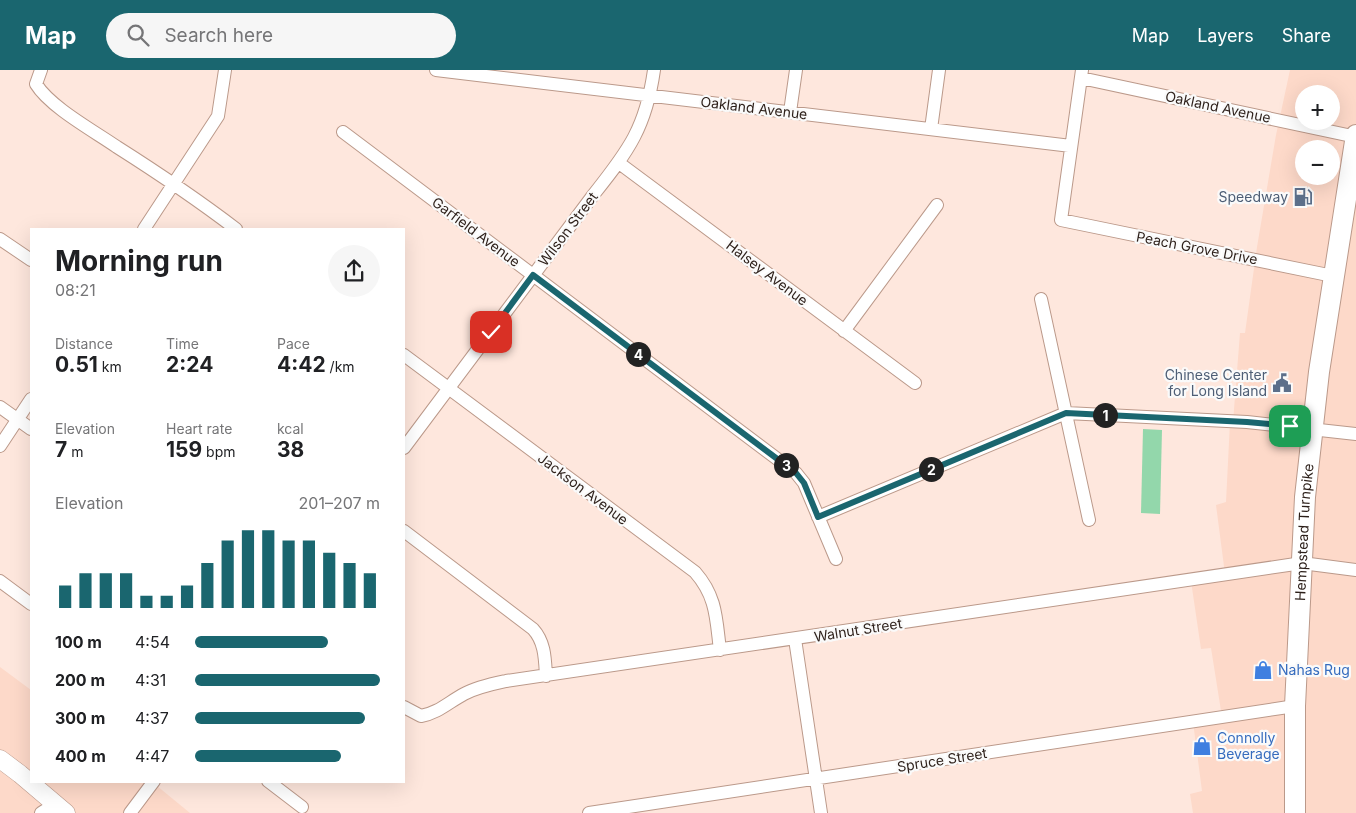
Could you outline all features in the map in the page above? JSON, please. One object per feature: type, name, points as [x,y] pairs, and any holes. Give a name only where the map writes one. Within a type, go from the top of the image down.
[{"type":"main road","name":"Hempstead Turnpike","points":[[1295,813],[1295,706],[1305,497],[1319,372],[1356,136]]},
{"type":"main road","points":[[0,759],[54,810]]},
{"type":"street","points":[[41,70],[36,84],[41,92],[72,116],[174,184],[235,228]]},
{"type":"street","points":[[145,228],[218,116],[226,70]]},
{"type":"street","name":"Oakland Avenue","points":[[436,70],[511,74],[650,95],[1071,146]]},
{"type":"street","name":"Wilson Street","points":[[405,447],[618,163],[638,132],[644,117],[654,70]]},
{"type":"street","points":[[790,112],[796,70]]},
{"type":"street","points":[[931,129],[940,70]]},
{"type":"street","points":[[1071,146],[1082,74]]},
{"type":"street","name":"Oakland Avenue","points":[[1082,74],[1356,136]]},
{"type":"street","name":"Garfield Avenue","points":[[343,132],[796,473],[804,483],[836,559]]},
{"type":"street","name":"Peach Grove Drive","points":[[1071,146],[1061,220],[1333,276]]},
{"type":"street","name":"Halsey Avenue","points":[[618,163],[915,383]]},
{"type":"street","points":[[844,331],[937,205]]},
{"type":"street","points":[[0,239],[30,259]]},
{"type":"street","points":[[1041,299],[1089,520]]},
{"type":"street","name":"Jackson Avenue","points":[[405,356],[695,572],[704,583],[714,602],[720,650]]},
{"type":"street","points":[[0,446],[30,401]]},
{"type":"street","points":[[0,407],[30,428]]},
{"type":"street","points":[[818,517],[1066,413],[1247,422],[1356,434]]},
{"type":"street","points":[[405,532],[538,634],[544,648],[546,676]]},
{"type":"street","name":"Walnut Street","points":[[405,708],[421,716],[432,714],[479,687],[506,681],[1302,563],[1356,570]]},
{"type":"street","points":[[0,581],[30,603]]},
{"type":"street","points":[[795,639],[821,813]]},
{"type":"street","name":"Spruce Street","points":[[589,813],[1295,706]]},
{"type":"street","points":[[130,813],[152,783]]},
{"type":"street","points":[[271,783],[302,807]]},
{"type":"shaded area","points":[[1290,70],[1356,70],[1356,813],[1193,813],[1190,794],[1202,791],[1193,722],[1222,717],[1211,648],[1201,649],[1191,581],[1225,574],[1216,505],[1226,502],[1230,422],[1233,422],[1240,333],[1245,333],[1276,135]]},
{"type":"shaded area","points":[[0,667],[30,689],[30,783],[153,783],[190,813],[0,813]]},
{"type":"green space","points":[[1143,429],[1162,430],[1160,514],[1141,513]]},
{"type":"place","name":"Speedway","points":[[1303,197]]},
{"type":"place","name":"Chinese Center for Long Island","points":[[1282,383]]},
{"type":"place","name":"Nahas Rug","points":[[1263,670]]},
{"type":"place","name":"Connolly Beverage","points":[[1202,746]]},
{"type":"route","points":[[491,332],[533,275],[796,473],[804,483],[818,517],[1066,413],[1247,422],[1290,426]]}]
